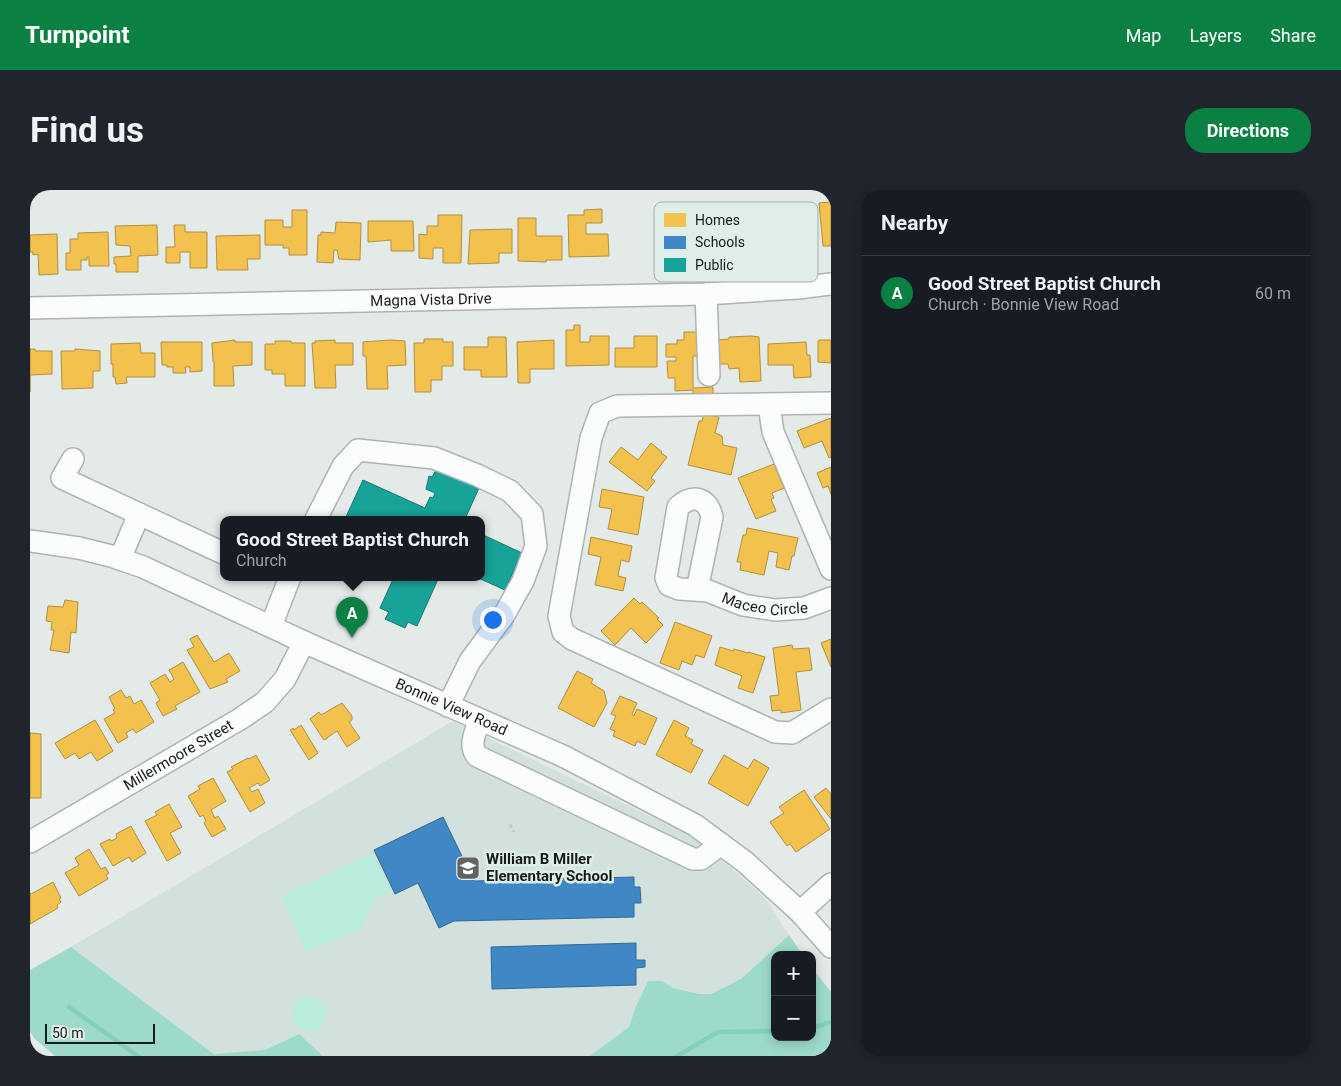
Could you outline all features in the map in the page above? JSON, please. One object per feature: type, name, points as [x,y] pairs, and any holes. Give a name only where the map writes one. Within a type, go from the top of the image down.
[{"type":"street","name":"Magna Vista Drive","points":[[30,308],[706,294],[831,284]]},
{"type":"street","points":[[706,294],[709,375]]},
{"type":"street","points":[[831,403],[617,406],[600,413],[591,438],[558,616],[563,632],[572,639],[775,732],[792,733],[831,709]]},
{"type":"street","points":[[769,404],[773,432],[831,569]]},
{"type":"street","points":[[318,516],[343,466],[358,450],[434,458],[478,475],[510,491],[532,514],[536,546],[523,581],[504,615],[470,661],[448,706]]},
{"type":"street","points":[[73,459],[62,478],[220,552]]},
{"type":"street","points":[[120,559],[139,514]]},
{"type":"street","name":"Bonnie View Road","points":[[30,541],[79,548],[143,567],[304,642],[564,756],[695,825],[745,862],[800,912],[831,947]]},
{"type":"street","points":[[271,626],[283,581]]},
{"type":"street","name":"Maceo Circle","points":[[697,590],[708,591],[743,605],[775,610],[804,608],[831,598]]},
{"type":"street","name":"Millermoore Street","points":[[30,842],[240,719],[265,702],[285,680],[304,642]]},
{"type":"street","points":[[480,720],[473,742],[474,752],[477,756],[693,859],[701,859],[721,844]]},
{"type":"street","points":[[800,912],[831,884]]},
{"type":"path","points":[[510,824],[514,832]]},
{"type":"shaded area","name":"William B Miller Elementary School","points":[[453,721],[699,840],[764,897],[789,935],[741,979],[711,994],[697,994],[673,988],[662,981],[648,981],[636,1006],[629,1027],[590,1056],[323,1056],[299,1034],[265,1050],[214,1054],[71,947]]},
{"type":"green space","points":[[373,853],[392,891],[374,900],[361,929],[306,952],[281,896]]},
{"type":"green space","points":[[789,935],[800,951],[772,951]]},
{"type":"green space","points":[[71,947],[214,1054],[265,1050],[299,1034],[323,1056],[55,1056],[35,1039],[30,1032],[30,970]]},
{"type":"green space","points":[[771,952],[771,1041],[816,1041],[816,973],[831,992],[831,1056],[590,1056],[629,1027],[636,1006],[648,981],[662,981],[673,988],[699,994],[711,994],[741,979]]},
{"type":"green space","points":[[308,996],[326,1005],[328,1011],[324,1023],[315,1031],[297,1027],[291,1016],[296,1003]]},
{"type":"building: Homes","points":[[831,202],[831,246],[823,246],[819,203]]},
{"type":"building: Homes","points":[[602,209],[602,223],[586,223],[586,234],[608,234],[609,256],[569,257],[568,215],[584,215],[584,210]]},
{"type":"building: Homes","points":[[292,210],[307,210],[307,255],[289,255],[289,248],[283,248],[283,245],[265,245],[265,220],[283,220],[283,227],[292,227]]},
{"type":"building: Homes","points":[[438,215],[462,215],[461,263],[443,263],[443,248],[433,248],[433,259],[419,258],[419,234],[427,235],[427,226],[438,226]]},
{"type":"building: Homes","points":[[518,218],[536,218],[536,236],[562,236],[562,260],[546,260],[546,262],[518,261]]},
{"type":"building: Homes","points":[[368,221],[413,221],[414,251],[391,251],[391,240],[368,242]]},
{"type":"building: Homes","points":[[336,222],[361,223],[360,260],[339,259],[337,250],[334,250],[333,263],[317,262],[318,235],[321,235],[321,232],[335,233]]},
{"type":"building: Homes","points":[[157,225],[158,255],[138,256],[138,272],[116,272],[114,257],[131,256],[130,246],[116,245],[115,226]]},
{"type":"building: Homes","points":[[174,225],[185,225],[185,232],[207,232],[207,268],[190,268],[190,252],[180,252],[180,263],[166,263],[166,247],[175,247]]},
{"type":"building: Homes","points":[[512,229],[512,253],[499,253],[499,263],[468,264],[470,230]]},
{"type":"building: Homes","points":[[108,232],[109,266],[89,266],[89,257],[87,257],[87,260],[81,260],[81,270],[66,270],[66,253],[70,253],[70,239],[78,239],[78,233]]},
{"type":"building: Homes","points":[[57,234],[58,274],[39,275],[38,254],[33,255],[33,252],[30,252],[30,235]]},
{"type":"building: Homes","points":[[260,235],[260,259],[247,259],[248,270],[217,270],[216,236]]},
{"type":"building: Homes","points":[[574,325],[580,325],[580,342],[590,342],[590,336],[609,336],[609,365],[566,366],[566,330],[574,330]]},
{"type":"building: Homes","points":[[684,332],[704,332],[705,356],[693,356],[693,388],[713,387],[713,399],[693,400],[693,390],[675,391],[675,378],[668,378],[667,361],[676,361],[676,357],[666,357],[666,344],[677,344],[677,340],[684,340]]},
{"type":"building: Homes","points":[[634,336],[657,336],[657,367],[615,367],[615,348],[634,348]]},
{"type":"building: Homes","points":[[488,337],[506,337],[507,377],[481,377],[481,370],[464,370],[464,347],[488,347]]},
{"type":"building: Homes","points":[[729,337],[759,337],[761,381],[740,382],[739,368],[729,369],[728,364],[719,364],[718,340],[729,339]]},
{"type":"building: Homes","points":[[424,339],[443,339],[443,342],[453,342],[453,366],[442,366],[442,380],[431,380],[431,392],[415,392],[414,343],[424,343]]},
{"type":"building: Homes","points":[[235,340],[235,342],[252,342],[252,365],[233,366],[234,386],[214,386],[212,343]]},
{"type":"building: Homes","points":[[335,340],[335,343],[353,343],[353,365],[335,365],[336,388],[315,388],[312,343],[315,343],[315,341]]},
{"type":"building: Homes","points":[[554,340],[554,369],[530,369],[530,383],[518,383],[517,342]]},
{"type":"building: Homes","points":[[819,340],[831,340],[831,363],[818,362]]},
{"type":"building: Homes","points":[[275,341],[305,343],[305,386],[285,386],[285,374],[272,374],[272,370],[265,370],[265,344],[275,344]]},
{"type":"building: Homes","points":[[405,341],[406,365],[387,366],[388,389],[367,389],[366,356],[363,356],[363,342]]},
{"type":"building: Homes","points":[[161,342],[202,342],[202,371],[190,372],[190,367],[185,367],[186,373],[173,373],[173,367],[162,365]]},
{"type":"building: Homes","points":[[806,342],[807,355],[810,355],[811,377],[794,378],[793,365],[768,365],[768,344]]},
{"type":"building: Homes","points":[[140,343],[141,353],[155,353],[155,377],[126,377],[127,383],[116,384],[115,377],[113,377],[113,364],[111,364],[111,344]]},
{"type":"building: Homes","points":[[30,349],[35,349],[35,351],[52,351],[52,374],[30,375]]},
{"type":"building: Homes","points":[[75,349],[100,351],[100,371],[93,371],[93,388],[62,389],[61,351],[75,351]]},
{"type":"building: Homes","points":[[704,414],[719,417],[715,433],[722,436],[723,445],[737,448],[731,475],[688,465],[699,421],[702,421]]},
{"type":"building: Homes","points":[[831,418],[831,457],[829,458],[822,441],[804,448],[797,431]]},
{"type":"building: Homes","points":[[651,443],[667,457],[651,478],[655,481],[647,491],[609,462],[621,447],[638,460]]},
{"type":"building: Homes","points":[[774,464],[784,488],[772,493],[774,498],[771,499],[776,511],[756,519],[738,478]]},
{"type":"building: Homes","points":[[831,467],[831,494],[828,486],[823,488],[817,473]]},
{"type":"building: Homes","points":[[602,489],[644,497],[638,535],[608,529],[612,509],[599,507]]},
{"type":"building: Homes","points":[[747,528],[798,538],[789,570],[776,567],[778,553],[769,551],[764,575],[740,570],[741,562],[737,562],[743,535],[746,535]]},
{"type":"building: Homes","points":[[591,537],[632,546],[629,562],[621,560],[618,576],[626,578],[623,591],[595,585],[601,557],[588,554]]},
{"type":"building: Homes","points":[[634,598],[640,604],[642,602],[659,618],[657,619],[663,625],[646,643],[631,628],[615,645],[601,631]]},
{"type":"building: Homes","points":[[65,600],[78,602],[76,633],[71,632],[69,653],[50,650],[54,630],[51,630],[52,622],[46,621],[48,606],[63,607]]},
{"type":"building: Homes","points":[[675,622],[712,636],[704,658],[696,655],[692,665],[682,661],[679,670],[660,663]]},
{"type":"building: Homes","points":[[197,635],[214,662],[229,653],[240,671],[226,679],[228,682],[210,689],[187,650],[194,647],[190,639]]},
{"type":"building: Homes","points":[[831,639],[831,667],[821,643]]},
{"type":"building: Homes","points":[[792,645],[793,649],[809,648],[812,670],[796,672],[801,710],[781,713],[781,710],[772,711],[770,696],[779,695],[773,648]]},
{"type":"building: Homes","points":[[720,647],[765,657],[753,693],[738,688],[742,676],[715,665]]},
{"type":"building: Homes","points":[[183,662],[200,692],[175,706],[177,709],[163,716],[156,703],[160,700],[150,683],[165,674],[170,682],[174,679],[169,670]]},
{"type":"building: Homes","points":[[577,671],[593,679],[591,683],[604,691],[607,703],[594,727],[558,708]]},
{"type":"building: Homes","points":[[121,690],[126,698],[130,696],[134,704],[141,700],[154,722],[136,733],[133,729],[126,733],[128,737],[118,743],[104,719],[115,713],[109,697]]},
{"type":"building: Homes","points":[[620,696],[637,703],[632,714],[634,716],[637,709],[657,718],[645,745],[637,741],[635,746],[613,736],[615,731],[610,729],[616,716],[611,714]]},
{"type":"building: Homes","points":[[342,703],[352,716],[352,720],[349,722],[360,738],[347,747],[337,731],[324,740],[310,719],[319,712],[321,715]]},
{"type":"building: Homes","points":[[95,720],[113,751],[97,761],[91,752],[79,759],[75,753],[65,759],[55,743]]},
{"type":"building: Homes","points":[[674,720],[689,728],[685,736],[693,740],[691,744],[703,750],[691,773],[656,755]]},
{"type":"building: Homes","points":[[301,725],[318,753],[309,760],[290,730],[293,728],[294,730]]},
{"type":"building: Homes","points":[[30,733],[41,734],[41,798],[30,798]]},
{"type":"building: Homes","points":[[256,755],[270,780],[260,786],[258,783],[249,788],[252,792],[258,789],[265,803],[250,812],[227,772],[233,769],[231,767]]},
{"type":"building: Homes","points":[[724,755],[748,769],[754,759],[769,768],[748,806],[708,783]]},
{"type":"building: Homes","points":[[213,778],[226,801],[211,810],[215,818],[218,816],[226,829],[212,837],[204,823],[206,821],[203,815],[200,817],[188,796],[200,789],[198,786]]},
{"type":"building: Homes","points":[[826,788],[831,794],[831,819],[814,797]]},
{"type":"building: Homes","points":[[804,790],[830,829],[796,852],[790,844],[787,846],[770,822],[784,813],[779,807]]},
{"type":"building: Homes","points":[[169,804],[182,827],[170,833],[181,853],[167,861],[145,821],[157,815],[155,812]]},
{"type":"building: Homes","points":[[131,826],[146,853],[132,862],[129,857],[113,866],[100,844],[117,838],[116,834]]},
{"type":"building: Homes","points":[[89,849],[101,869],[105,867],[109,873],[106,875],[108,879],[79,896],[65,873],[79,865],[75,858]]},
{"type":"building: Homes","points":[[53,882],[61,898],[59,899],[61,902],[57,905],[58,908],[30,924],[30,893]]},
{"type":"building: Schools","points":[[443,817],[474,881],[634,877],[634,887],[640,887],[641,903],[634,903],[634,917],[454,921],[439,928],[418,883],[395,894],[374,850]]},
{"type":"building: Schools","points":[[636,943],[636,960],[645,960],[645,967],[636,968],[636,985],[492,989],[491,947]]},
{"type":"building: Public","points":[[436,470],[479,488],[466,516],[346,516],[363,480],[425,508],[430,497],[433,498],[435,493],[426,489],[429,476],[432,477]]},
{"type":"building: Public","points":[[485,536],[522,553],[505,590],[485,581]]},
{"type":"building: Public","points":[[392,581],[437,581],[417,626],[408,622],[405,628],[385,619],[389,612],[380,608]]},
{"type":"waterway","points":[[69,1007],[138,1056]]},
{"type":"waterway","points":[[816,1027],[831,1022]]},
{"type":"waterway","points":[[677,1056],[718,1032],[771,1031]]},
{"type":"place","name":"Good Street Baptist Church","points":[[352,638]]},
{"type":"place","name":"William B Miller Elementary School","points":[[468,868]]}]
